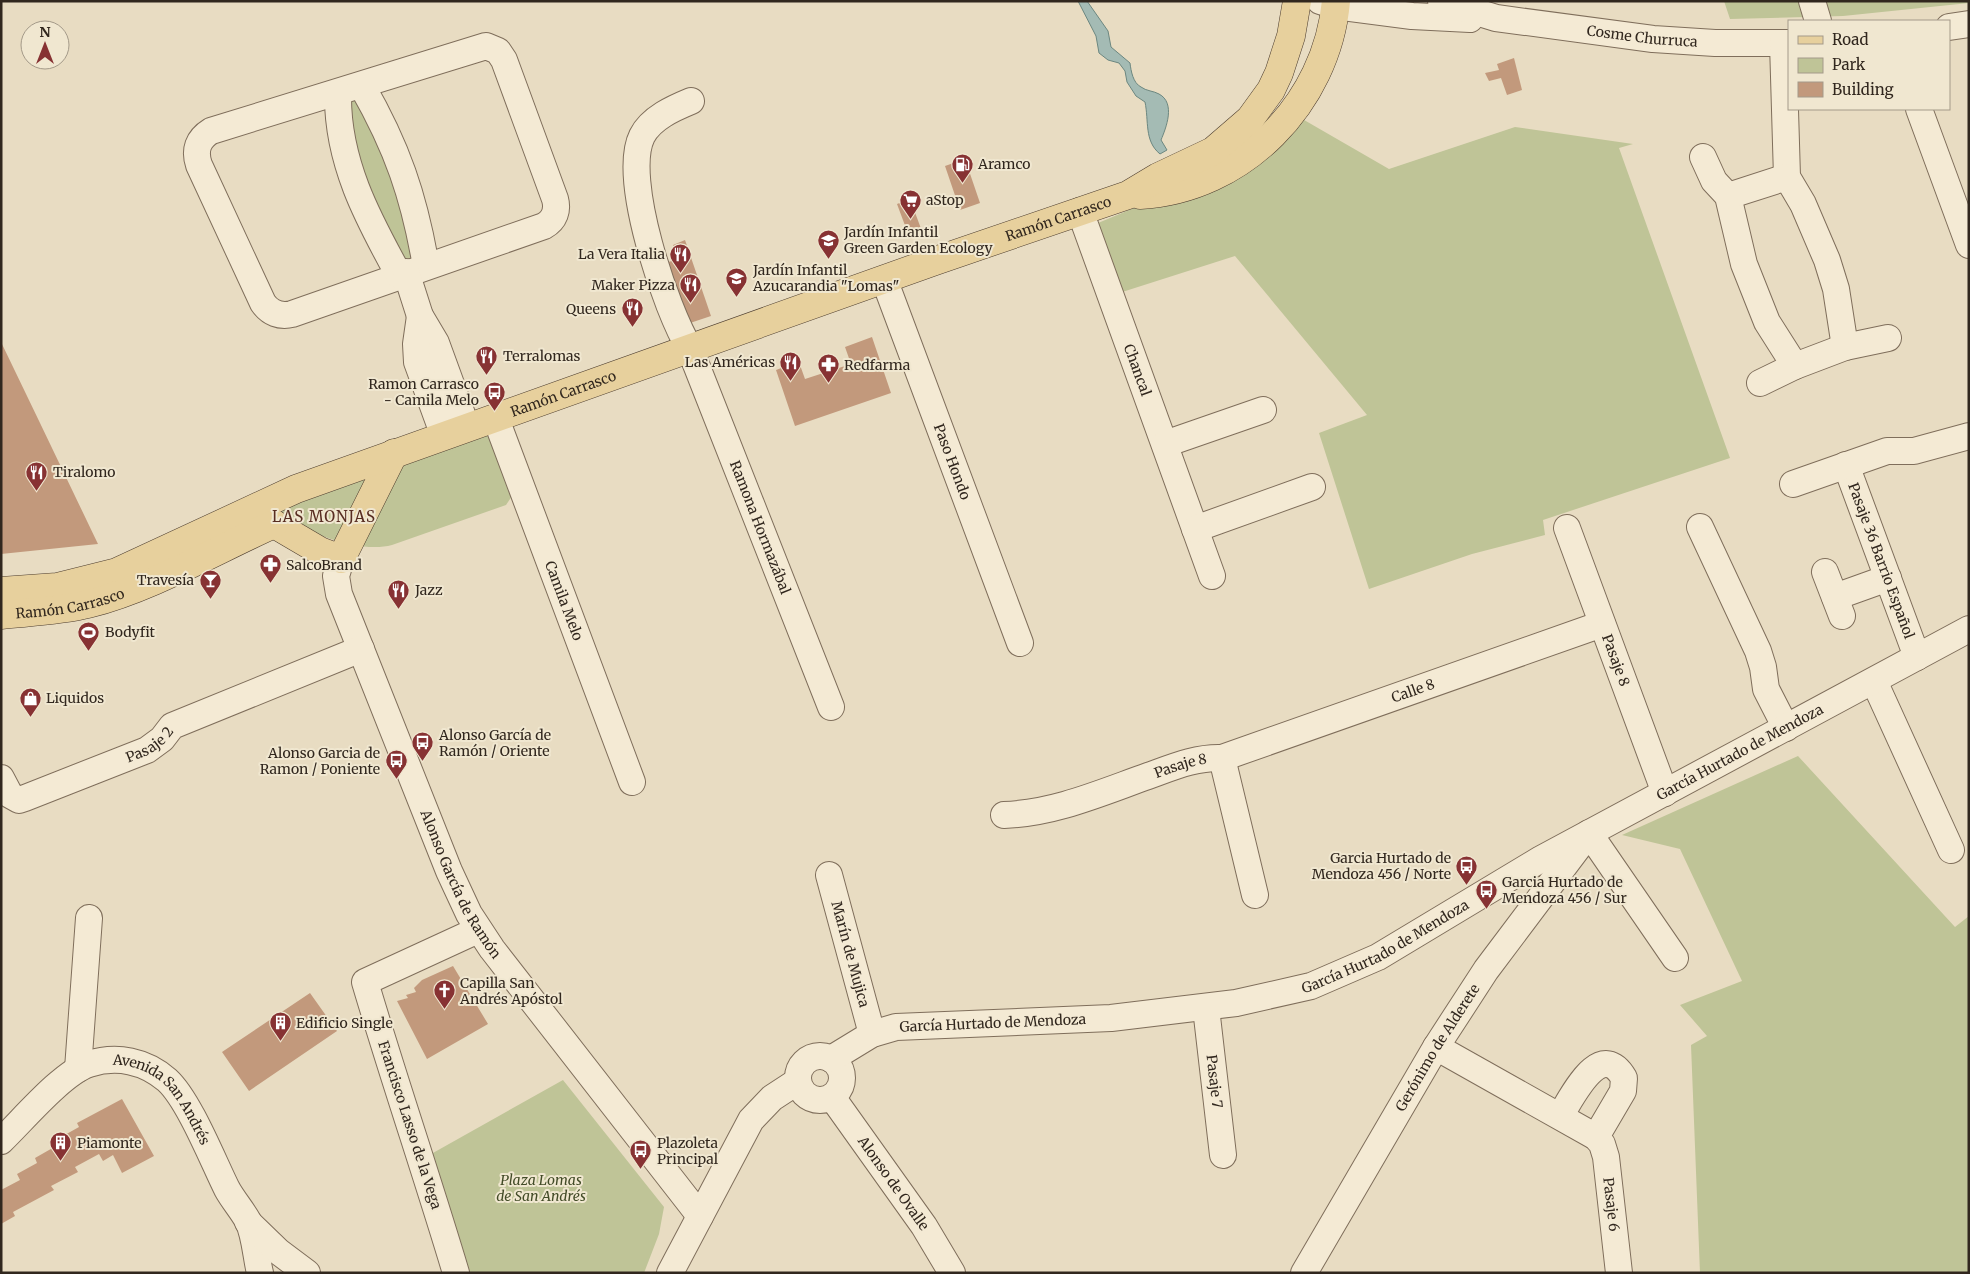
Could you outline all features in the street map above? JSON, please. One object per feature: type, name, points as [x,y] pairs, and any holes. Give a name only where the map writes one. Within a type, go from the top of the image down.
[{"type":"main road","name":"Ramón Carrasco","points":[[1,591],[57,587],[117,572],[275,497],[884,279],[1128,195],[1158,177],[1213,151],[1250,119],[1271,90],[1279,72],[1291,36],[1297,1]]},
{"type":"main road","name":"Ramón Carrasco","points":[[1128,195],[1171,191],[1200,182],[1235,165],[1269,138],[1297,107],[1308,91],[1322,56],[1330,3]]},
{"type":"main road","name":"Alonso García de Ramón","points":[[341,559],[394,453]]},
{"type":"main road","points":[[275,497],[270,509],[274,524],[320,551],[341,559]]},
{"type":"main road","name":"Ramón Carrasco","points":[[1,615],[67,608],[107,598],[144,584],[274,524]]},
{"type":"street","name":"Cosme Churruca","points":[[1441,1],[1496,18]]},
{"type":"street","points":[[1812,1],[1818,20]]},
{"type":"street","name":"Cosme Churruca","points":[[1330,3],[1433,18],[1496,18],[1654,39],[1715,43],[1786,43]]},
{"type":"street","points":[[1950,27],[1969,24]]},
{"type":"street","points":[[1786,43],[1787,177],[1803,204],[1827,260],[1837,297],[1845,348]]},
{"type":"street","points":[[478,47],[493,48],[504,60],[555,198],[557,204],[555,216],[544,226],[410,271],[292,314],[275,314],[263,303],[197,158],[196,152],[201,140],[212,132],[350,90],[478,47]]},
{"type":"street","points":[[350,90],[340,132],[349,171],[367,216],[410,271]]},
{"type":"street","points":[[350,90],[386,131],[406,176],[416,211],[410,271],[420,316],[416,344],[417,362],[455,432]]},
{"type":"street","name":"Ramona Hormazábal","points":[[691,101],[656,120],[642,136],[637,155],[636,191],[666,299],[679,331],[690,349],[831,707]]},
{"type":"street","points":[[1919,110],[1969,245]]},
{"type":"street","points":[[1703,157],[1714,181],[1728,196],[1744,264],[1767,322],[1795,366]]},
{"type":"street","points":[[1728,196],[1787,177]]},
{"type":"street","name":"Chancal","points":[[1080,211],[1212,576]]},
{"type":"street","name":"Paso Hondo","points":[[884,279],[1020,643]]},
{"type":"street","points":[[1760,384],[1795,366],[1845,348],[1888,338]]},
{"type":"street","points":[[1165,444],[1263,410]]},
{"type":"street","name":"Camila Melo","points":[[496,418],[632,782]]},
{"type":"street","points":[[1793,484],[1887,450],[1914,452],[1969,436]]},
{"type":"street","name":"Pasaje 36 Barrio Español","points":[[1846,465],[1917,657]]},
{"type":"street","points":[[1195,529],[1312,487]]},
{"type":"street","name":"Pasaje 8","points":[[1567,528],[1665,792]]},
{"type":"street","points":[[1700,528],[1758,651],[1763,667],[1766,690],[1786,728]]},
{"type":"street","name":"Alonso García de Ramón","points":[[341,559],[336,576],[336,585],[449,871],[478,930],[700,1216]]},
{"type":"street","points":[[1825,572],[1839,606],[1888,578]]},
{"type":"street","name":"Calle 8","points":[[1222,758],[1602,624]]},
{"type":"street","name":"García Hurtado de Mendoza","points":[[831,1059],[872,1034],[902,1027],[1111,1018],[1206,1008],[1289,992],[1351,970],[1405,942],[1541,859],[1969,629]]},
{"type":"street","name":"Pasaje 2","points":[[1,778],[10,795],[20,800],[146,750],[162,738],[172,726],[361,649]]},
{"type":"street","points":[[1874,681],[1951,850]]},
{"type":"street","name":"Pasaje 8","points":[[1004,815],[1031,813],[1059,807],[1191,760],[1222,758],[1255,895]]},
{"type":"street","points":[[1589,833],[1675,958]]},
{"type":"street","name":"Gerónimo de Alderete","points":[[1304,1273],[1436,1047],[1486,970],[1589,833]]},
{"type":"street","name":"Marín de Mujica","points":[[830,875],[872,1034]]},
{"type":"street","points":[[78,1069],[89,918]]},
{"type":"street","name":"Francisco Lasso de la Vega","points":[[456,1273],[435,1202],[398,1093],[366,982],[478,930]]},
{"type":"street","name":"Pasaje 7","points":[[1206,1008],[1223,1155]]},
{"type":"street","points":[[1436,1047],[1596,1137],[1624,1091],[1624,1078],[1617,1070],[1602,1064],[1592,1068],[1560,1116]]},
{"type":"street","points":[[819,1056],[831,1059],[836,1063],[842,1075],[840,1087],[832,1097],[813,1100],[803,1093],[798,1081],[799,1069],[807,1059],[819,1056]]},
{"type":"street","name":"Avenida San Andrés","points":[[1,1140],[78,1069],[97,1062],[124,1060],[149,1068],[168,1082],[182,1099],[236,1205],[248,1222],[260,1273]]},
{"type":"street","points":[[670,1273],[751,1120],[772,1098],[798,1081]]},
{"type":"street","name":"Alonso de Ovalle","points":[[832,1097],[924,1226],[952,1273]]},
{"type":"street","name":"Pasaje 6","points":[[1596,1137],[1602,1144],[1606,1158],[1619,1273]]},
{"type":"street","points":[[248,1222],[279,1252],[307,1273]]},
{"type":"green space","points":[[1724,1],[1969,1],[1969,3],[1843,16],[1730,19]]},
{"type":"green space","points":[[358,101],[382,140],[414,256],[407,266],[364,193],[347,102]]},
{"type":"green space","points":[[1292,113],[1389,169],[1515,127],[1633,144],[1619,148],[1730,458],[1543,520],[1545,535],[1472,554],[1369,589],[1319,433],[1367,415],[1235,256],[1116,294],[1091,226],[1179,189]]},
{"type":"green space","points":[[483,434],[491,435],[512,496],[506,505],[392,545],[379,547],[349,544],[333,540],[278,515],[278,507]]},
{"type":"green space","points":[[1798,756],[1955,927],[1969,916],[1969,1273],[1700,1273],[1691,1045],[1707,1036],[1680,1005],[1742,981],[1680,849],[1622,835]]},
{"type":"green space","name":"Plaza Lomas de San Andrés","points":[[563,1080],[664,1207],[659,1234],[644,1273],[459,1273],[424,1158]]},
{"type":"water","points":[[1078,1],[1087,1],[1108,31],[1111,47],[1130,63],[1136,83],[1159,94],[1167,103],[1168,116],[1161,140],[1167,150],[1160,154],[1151,143],[1149,137],[1145,102],[1136,96],[1127,82],[1125,71],[1119,63],[1108,60],[1099,53],[1096,36]]},
{"type":"building","points":[[1514,58],[1522,90],[1507,95],[1501,78],[1489,81],[1485,73],[1499,70],[1497,64]]},
{"type":"building","points":[[965,159],[980,203],[960,210],[945,166]]},
{"type":"building","name":"aStop","points":[[910,199],[923,234],[910,239],[897,204]]},
{"type":"building","points":[[685,240],[711,316],[684,325],[662,264],[678,259],[673,245]]},
{"type":"building","points":[[872,337],[891,393],[795,426],[776,370],[792,364],[800,365],[805,379],[851,364],[845,347]]},
{"type":"building","name":"Tiralomo","points":[[1,342],[40,423],[98,544],[1,554]]},
{"type":"building","points":[[453,966],[488,1024],[427,1059],[397,1001],[408,998],[406,995],[416,992],[414,988],[422,980]]},
{"type":"building","name":"Edificio Single","points":[[310,993],[337,1031],[249,1091],[222,1052]]},
{"type":"building","name":"Piamonte","points":[[122,1099],[154,1156],[122,1173],[113,1155],[103,1161],[99,1154],[75,1167],[78,1172],[51,1186],[54,1190],[13,1212],[15,1216],[1,1224],[1,1190],[20,1180],[17,1174],[37,1163],[35,1158],[56,1146],[54,1141],[79,1127],[77,1123]]},
{"type":"place","name":"Aramco","points":[[962,183]]},
{"type":"place","name":"aStop","points":[[910,219]]},
{"type":"place","name":"Jardín Infantil Green Garden Ecology","points":[[828,259]]},
{"type":"place","name":"La Vera Italia","points":[[681,273]]},
{"type":"place","name":"Jardín Infantil Azucarandia \"Lomas\"","points":[[737,297]]},
{"type":"place","name":"Maker Pizza","points":[[691,304]]},
{"type":"place","name":"Queens","points":[[632,328]]},
{"type":"place","name":"Terralomas","points":[[487,375]]},
{"type":"place","name":"Las Américas","points":[[791,381]]},
{"type":"place","name":"Redfarma","points":[[828,384]]},
{"type":"place","name":"Ramon Carrasco - Camila Melo","points":[[495,411]]},
{"type":"place","name":"Tiralomo","points":[[37,491]]},
{"type":"place","name":"SalcoBrand","points":[[270,584]]},
{"type":"place","name":"Travesía","points":[[210,599]]},
{"type":"place","name":"Jazz","points":[[399,609]]},
{"type":"place","name":"Bodyfit","points":[[89,651]]},
{"type":"place","name":"Liquidos","points":[[30,717]]},
{"type":"place","name":"Alonso García de Ramón / Oriente","points":[[423,762]]},
{"type":"place","name":"Alonso Garcia de Ramon / Poniente","points":[[396,780]]},
{"type":"place","name":"Garcia Hurtado de Mendoza 456 / Norte","points":[[1467,885]]},
{"type":"place","name":"Garcia Hurtado de Mendoza 456 / Sur","points":[[1486,909]]},
{"type":"place","name":"Capilla San Andrés Apóstol","points":[[444,1010]]},
{"type":"place","name":"Edificio Single","points":[[280,1042]]},
{"type":"place","name":"Piamonte","points":[[61,1162]]},
{"type":"place","name":"Plazoleta Principal","points":[[641,1170]]},
{"type":"district","name":"LAS MONJAS","points":[[324,516]]}]
